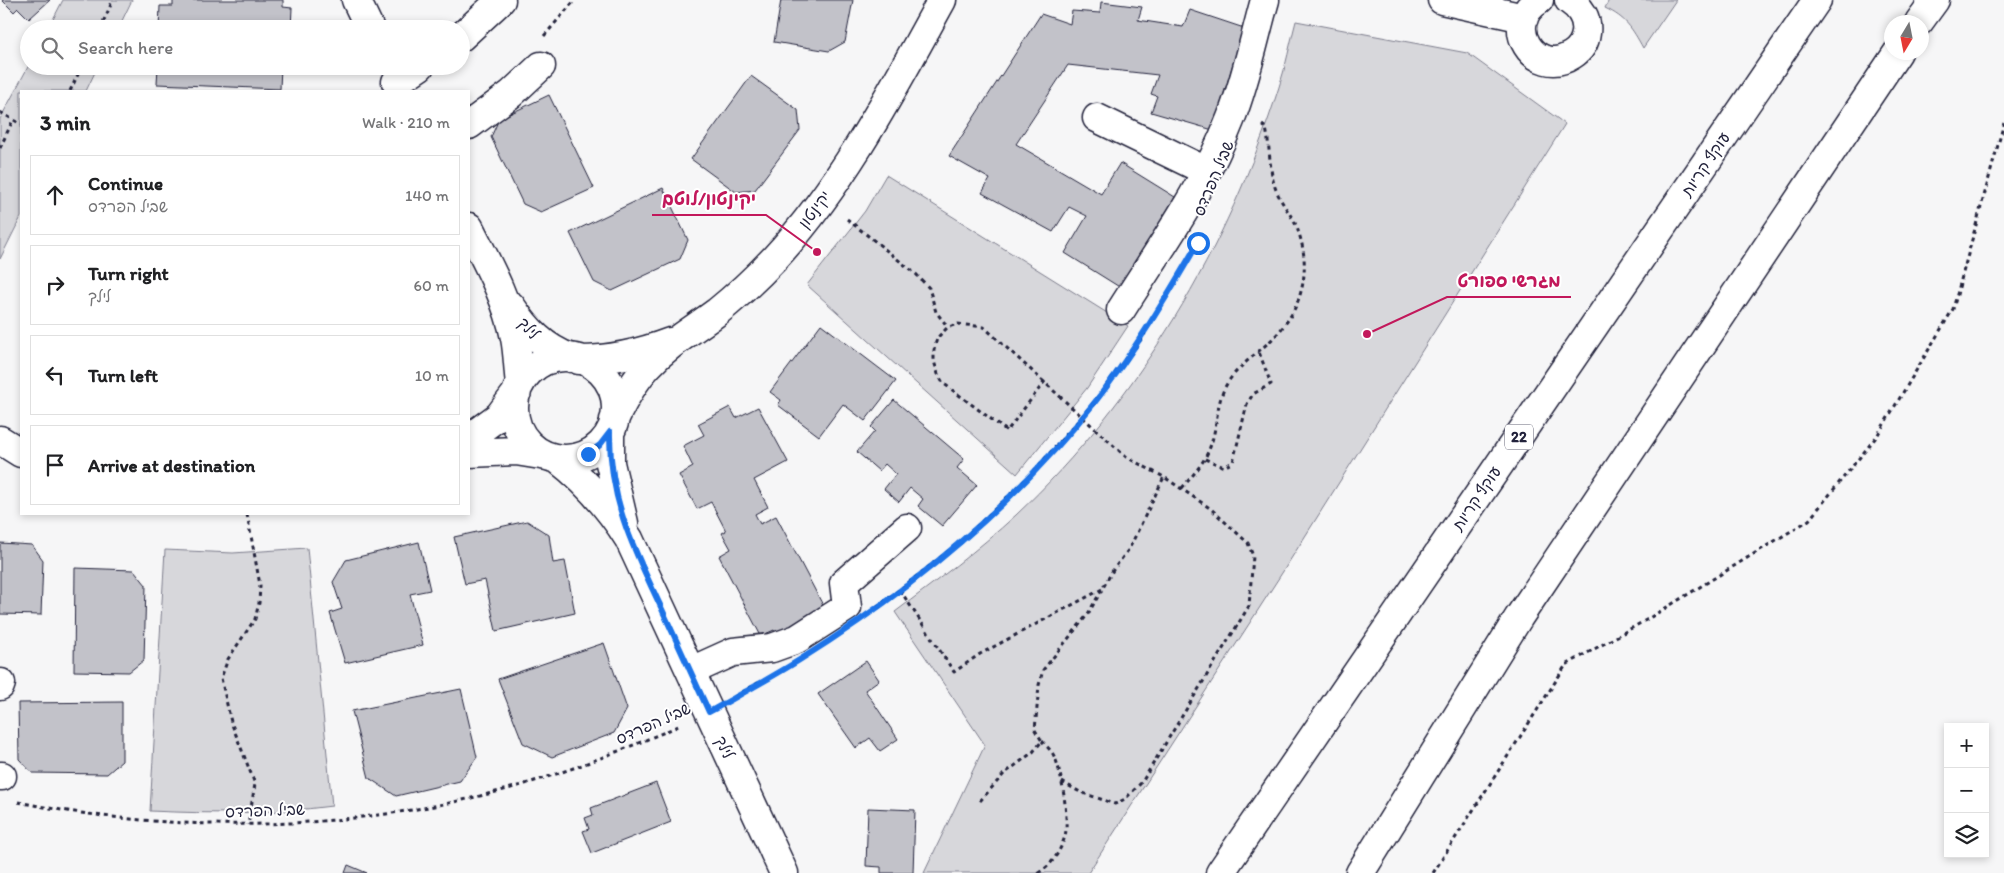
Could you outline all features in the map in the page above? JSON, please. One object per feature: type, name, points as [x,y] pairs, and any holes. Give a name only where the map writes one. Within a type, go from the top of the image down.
[{"type":"main road","points":[[356,0],[366,20]]},
{"type":"main road","points":[[470,29],[501,0]]},
{"type":"main road","name":"יקינטון","points":[[912,56],[924,0]]},
{"type":"main road","name":"יקינטון","points":[[612,426],[626,395],[665,349],[718,311],[747,286],[787,244],[822,199],[864,138],[942,0]]},
{"type":"main road","points":[[1121,310],[1194,194],[1232,118],[1265,0]]},
{"type":"main road","points":[[1442,0],[1532,9],[1522,34],[1525,43],[1531,51],[1549,61],[1564,60],[1580,48],[1586,34],[1583,14],[1569,0]]},
{"type":"main road","name":"עוקף קריות","points":[[1220,873],[1817,0]]},
{"type":"main road","points":[[1924,15],[1935,0]]},
{"type":"main road","points":[[1360,873],[1519,617],[1893,60]]},
{"type":"main road","points":[[470,124],[511,94],[542,66]]},
{"type":"main road","points":[[1097,118],[1206,171]]},
{"type":"main road","name":"לילך","points":[[470,229],[498,286],[516,313],[536,337],[551,350],[575,359]]},
{"type":"main road","name":"לילך","points":[[498,286],[514,336],[519,388]]},
{"type":"main road","name":"יקינטון","points":[[575,359],[592,360],[642,352],[685,335]]},
{"type":"main road","points":[[470,437],[499,416],[529,372],[542,363],[557,358],[575,359],[596,368],[610,386],[615,401],[612,426],[600,445],[588,454],[572,458],[516,451],[470,453]]},
{"type":"main road","points":[[519,388],[514,408],[519,430],[534,449],[552,457]]},
{"type":"main road","name":"לילך","points":[[612,426],[610,452],[613,479],[629,538],[784,873]]},
{"type":"main road","points":[[0,440],[20,452]]},
{"type":"main road","name":"לילך","points":[[552,457],[589,486],[629,538]]},
{"type":"main road","points":[[0,464],[20,465]]},
{"type":"main road","points":[[690,671],[733,652],[772,648],[796,639],[848,607],[844,583],[907,528]]},
{"type":"path","points":[[104,20],[113,0]]},
{"type":"path","points":[[70,90],[78,75]]},
{"type":"path","points":[[0,112],[20,124]]},
{"type":"path","points":[[0,148],[13,120]]},
{"type":"path","points":[[1182,488],[1205,459],[1212,444],[1217,413],[1228,382],[1282,330],[1300,298],[1305,279],[1300,237],[1275,185],[1266,128],[1258,123]]},
{"type":"path","points":[[1433,873],[1566,665],[1646,620],[1809,520],[1877,436],[1952,309],[2004,123]]},
{"type":"path","points":[[822,199],[916,274],[929,288],[936,312],[948,328]]},
{"type":"path","points":[[1044,381],[1007,431],[943,383],[934,361],[937,338],[948,328],[958,324],[984,327],[1083,416],[1126,457],[1182,488],[1210,509],[1248,543],[1253,556],[1248,606],[1142,782],[1125,798],[1115,804],[1103,801],[1062,782]]},
{"type":"path","points":[[869,613],[962,541],[1032,474],[1083,416],[1150,325]]},
{"type":"path","points":[[1205,459],[1224,467],[1233,462],[1246,404],[1253,394],[1271,384],[1258,352]]},
{"type":"path","points":[[1038,873],[1054,859],[1065,837],[1066,826],[1062,782],[1054,756],[1035,730],[1039,685],[1043,670],[1088,614],[1104,588],[1112,570],[1129,549],[1164,477]]},
{"type":"path","points":[[248,515],[260,585],[259,603],[254,619],[228,659],[220,678],[231,722],[255,784],[248,825]]},
{"type":"path","points":[[900,590],[954,672],[980,654],[1104,588]]},
{"type":"path","name":"שביל הפרדס","points":[[4,784],[61,811],[155,822],[248,825],[341,820],[432,806],[515,786],[616,753],[709,712],[767,679]]},
{"type":"path","points":[[980,801],[1004,774],[1033,752],[1042,742]]},
{"type":"shaded area","points":[[63,0],[132,0],[122,20],[53,20]]},
{"type":"shaded area","points":[[1609,0],[1676,0],[1643,48],[1628,24],[1605,8]]},
{"type":"shaded area","points":[[1296,21],[1467,53],[1565,124],[1282,573],[1088,873],[924,873],[985,745],[895,612],[972,553],[1016,515],[1061,470],[1102,422],[1140,371],[1206,263],[1234,205],[1258,147],[1279,87]]},
{"type":"shaded area","points":[[24,75],[94,75],[86,90],[20,90],[20,219],[0,259],[0,119]]},
{"type":"shaded area","points":[[886,175],[1128,326],[1087,388],[1017,474],[807,285],[865,211]]},
{"type":"shaded area","points":[[307,548],[332,806],[242,813],[150,811],[165,550],[233,553]]},
{"type":"building","points":[[2,0],[50,0],[29,19],[18,8],[14,12]]},
{"type":"building","points":[[173,0],[283,0],[283,7],[292,8],[291,20],[159,20],[160,6],[173,6]]},
{"type":"building","points":[[781,0],[853,0],[845,42],[829,51],[774,42]]},
{"type":"building","points":[[1101,2],[1142,7],[1138,20],[1183,27],[1190,10],[1244,28],[1213,130],[1151,112],[1157,96],[1151,94],[1158,75],[1068,65],[1016,144],[1101,194],[1120,163],[1175,197],[1121,288],[1065,253],[1087,216],[1069,207],[1053,232],[982,193],[990,179],[949,156],[1041,14],[1070,24],[1072,11],[1100,13]]},
{"type":"building","points":[[158,75],[281,75],[280,89],[157,84]]},
{"type":"building","points":[[751,76],[798,110],[800,130],[755,190],[736,192],[691,159]]},
{"type":"building","points":[[549,95],[594,188],[541,212],[523,204],[491,137],[499,119]]},
{"type":"building","points":[[663,188],[688,240],[680,259],[612,291],[594,282],[570,233]]},
{"type":"building","points":[[821,324],[896,381],[865,421],[843,404],[819,436],[778,405],[781,400],[770,392]]},
{"type":"building","points":[[894,400],[964,459],[957,468],[977,485],[942,526],[918,506],[923,499],[910,488],[899,502],[884,489],[896,474],[885,464],[879,471],[857,452],[875,431],[871,427]]},
{"type":"building","points":[[730,407],[736,418],[758,407],[788,462],[754,480],[768,507],[755,514],[760,524],[776,516],[826,611],[779,640],[774,630],[761,636],[719,556],[731,549],[722,533],[726,531],[711,502],[697,509],[679,475],[693,467],[683,446],[704,435],[698,424]]},
{"type":"building","points":[[527,521],[549,535],[553,563],[565,561],[575,613],[496,631],[485,580],[465,584],[454,537]]},
{"type":"building","points":[[419,542],[430,590],[410,594],[423,645],[345,663],[330,613],[342,609],[333,582],[346,560]]},
{"type":"building","points":[[0,543],[32,545],[43,560],[41,615],[0,614]]},
{"type":"building","points":[[75,568],[134,570],[146,585],[144,660],[129,672],[74,671]]},
{"type":"building","points":[[604,643],[627,709],[614,733],[552,757],[523,743],[498,679]]},
{"type":"building","points":[[866,661],[879,680],[865,690],[898,739],[880,751],[870,738],[856,748],[818,694]]},
{"type":"building","points":[[461,689],[477,757],[460,781],[396,796],[369,778],[352,711]]},
{"type":"building","points":[[122,702],[122,761],[107,774],[32,773],[19,759],[18,703]]},
{"type":"building","points":[[656,783],[671,822],[592,853],[583,831],[589,829],[585,818],[593,815],[591,808]]},
{"type":"building","points":[[868,808],[915,810],[913,873],[881,873],[881,867],[866,866]]},
{"type":"building","points":[[348,865],[367,873],[345,873]]},
{"type":"place","name":"יקינטון/לוטם","points":[[817,252]]},
{"type":"place","name":"מגרשי ספורט","points":[[1367,334]]},
{"type":"route","points":[[588,454],[600,445],[610,432],[610,463],[616,496],[629,538],[709,712],[800,660],[884,603],[962,541],[1032,474],[1095,402],[1150,325],[1198,243]]}]
